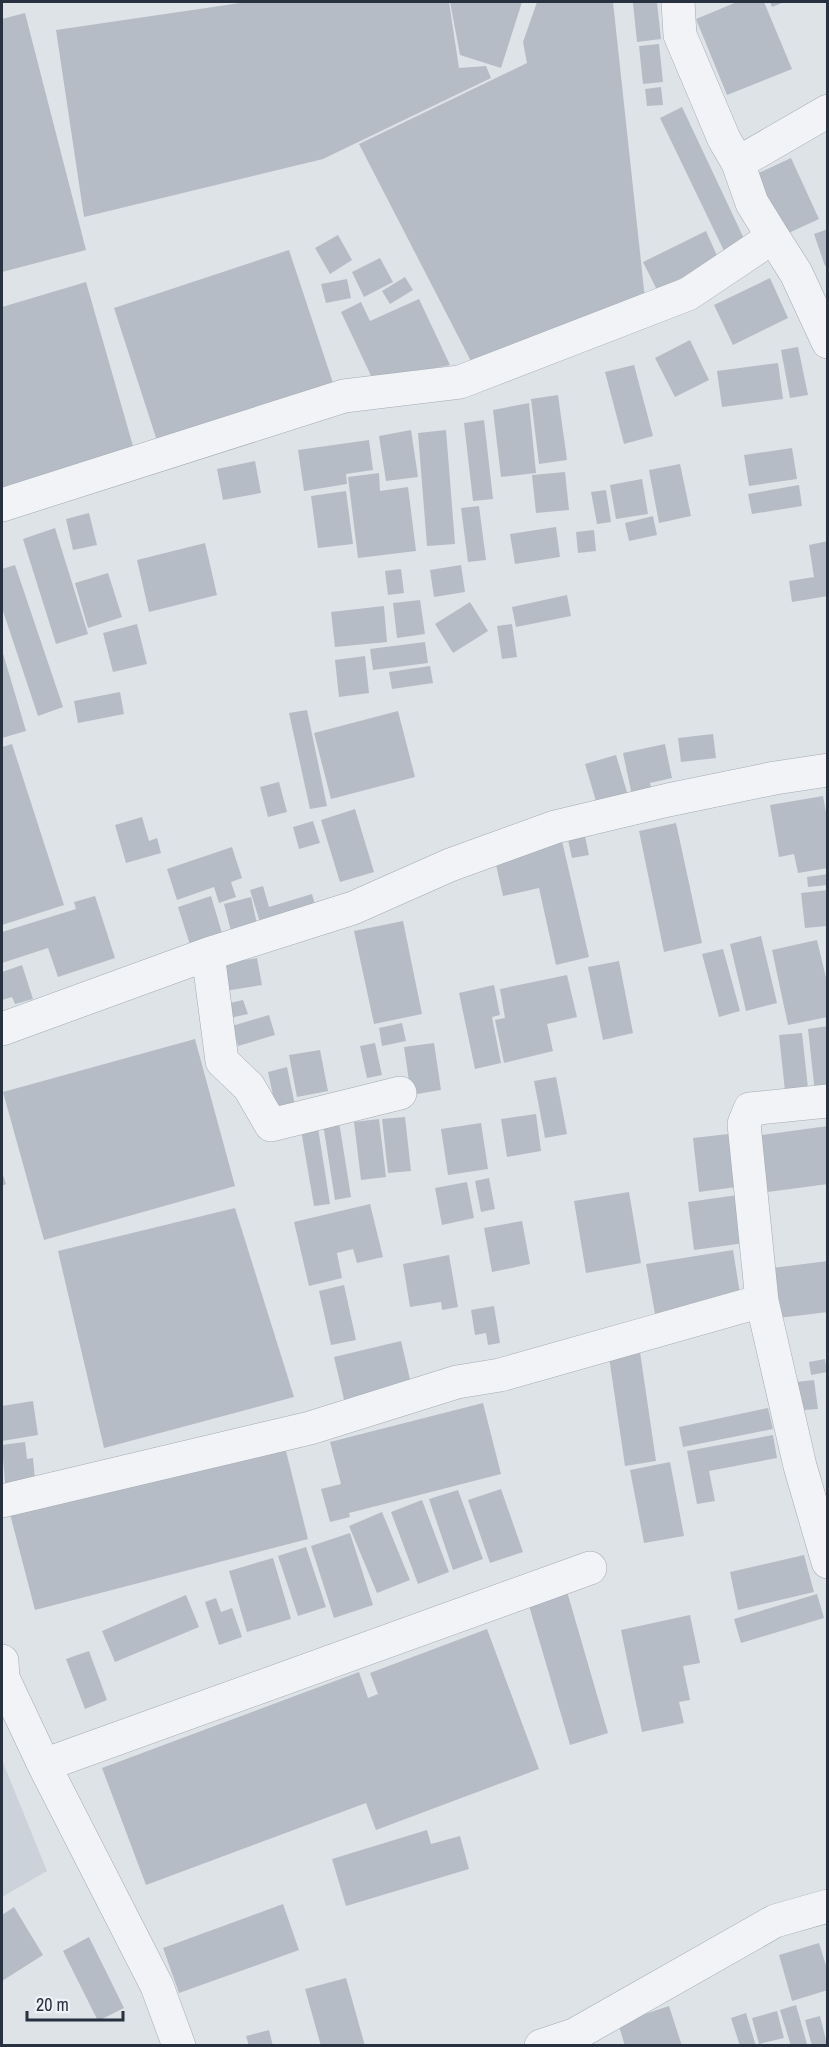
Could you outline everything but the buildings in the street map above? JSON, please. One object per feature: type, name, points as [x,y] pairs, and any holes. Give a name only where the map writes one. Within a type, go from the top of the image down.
[{"type":"street","points":[[678,2],[680,35],[724,139],[738,163],[752,203],[796,273],[828,342]]},
{"type":"street","points":[[738,163],[828,111]]},
{"type":"street","points":[[2,505],[344,396],[460,382],[688,294],[773,237]]},
{"type":"street","points":[[2,1029],[208,954],[353,908],[450,865],[555,827],[668,800],[828,770]]},
{"type":"street","points":[[208,954],[222,1061],[249,1087],[271,1125],[400,1093]]},
{"type":"street","points":[[828,1101],[750,1109],[744,1124],[762,1301],[800,1466],[828,1562]]},
{"type":"street","points":[[2,1501],[310,1428],[457,1382],[500,1375],[762,1301]]},
{"type":"street","points":[[44,1765],[590,1569]]},
{"type":"street","points":[[2,1661],[3,1678],[44,1765],[157,1986],[179,2046]]},
{"type":"street","points":[[541,2046],[576,2040],[775,1921],[828,1906]]},
{"type":"shaded area","points":[[2,1760],[47,1871],[2,1897]]}]
